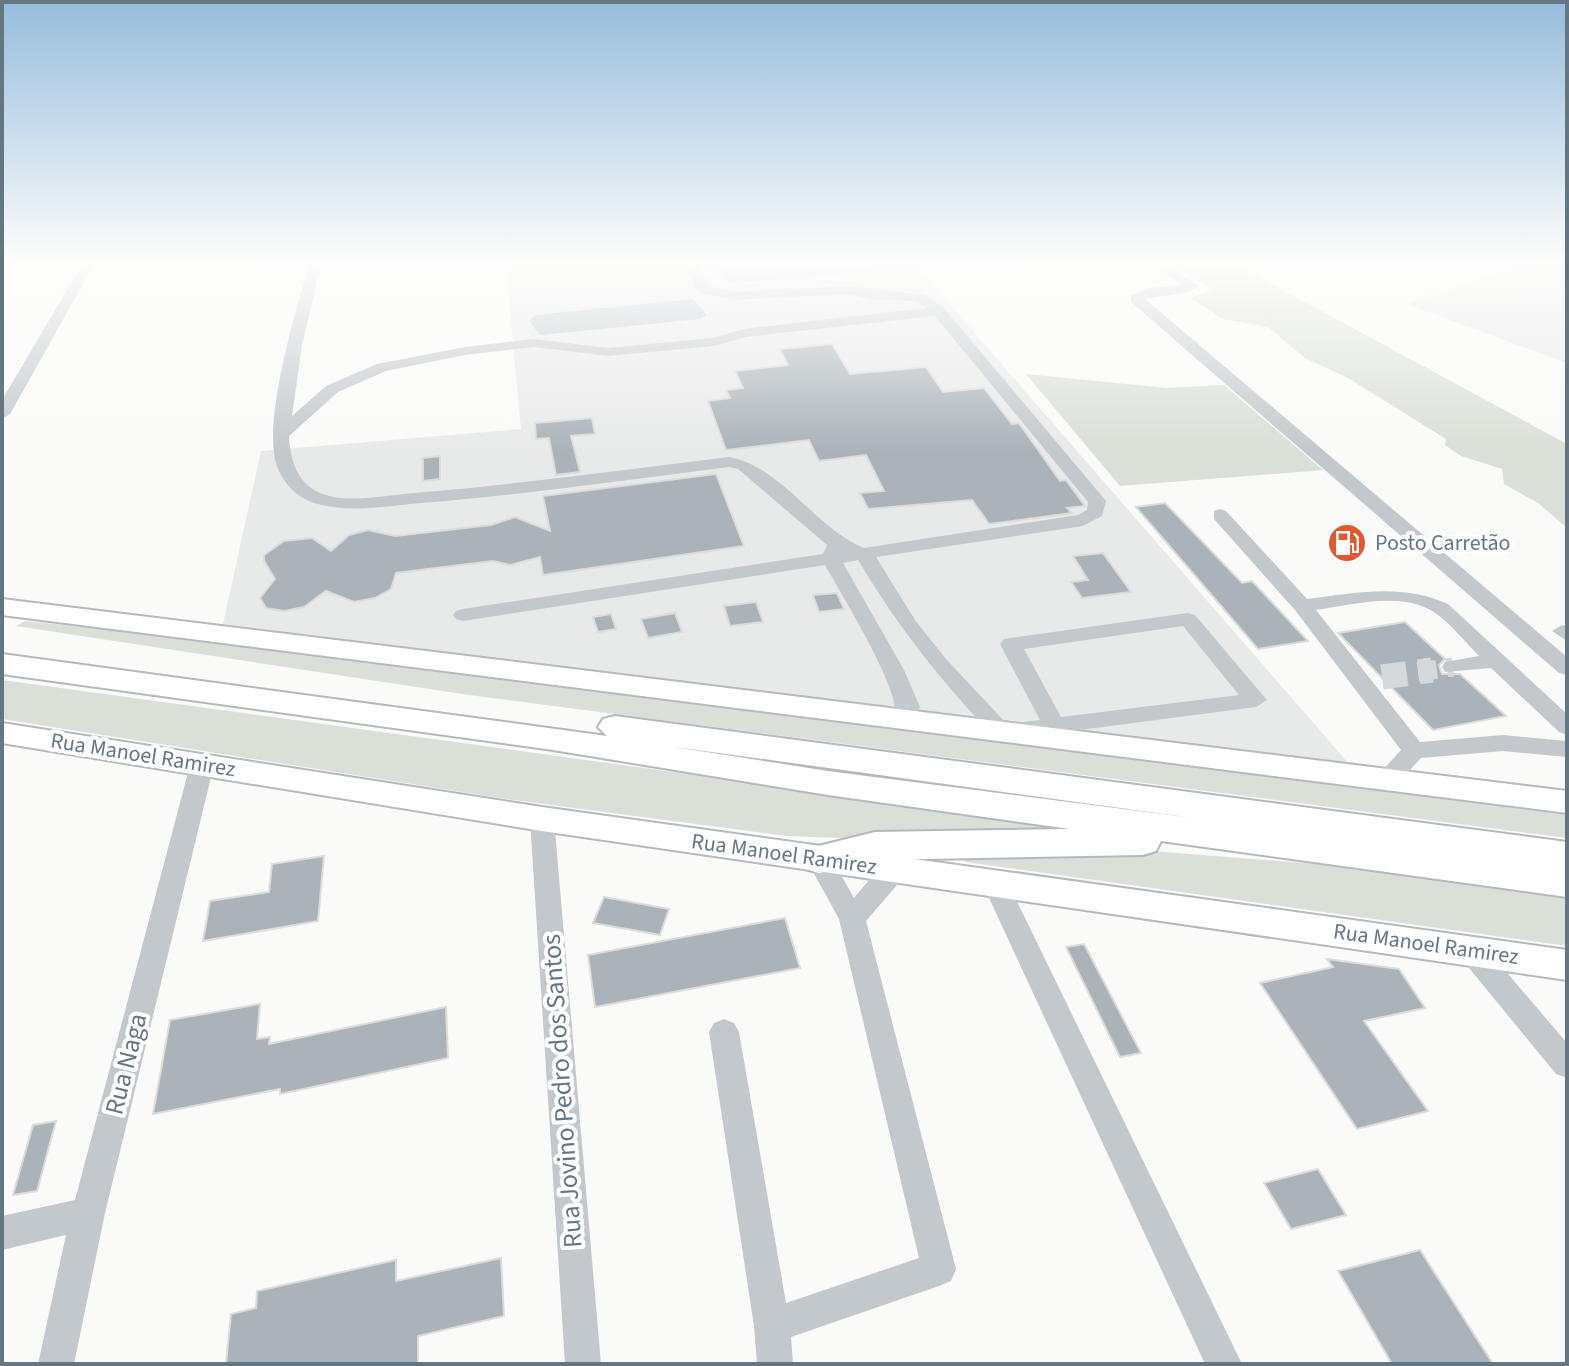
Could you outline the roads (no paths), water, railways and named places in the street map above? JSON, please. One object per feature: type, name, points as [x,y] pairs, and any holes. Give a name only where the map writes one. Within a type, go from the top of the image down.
[{"type":"highway","points":[[2,644],[111,669],[828,783],[1567,882]]},
{"type":"highway","points":[[2,664],[111,669],[1567,856]]},
{"type":"highway","points":[[819,859],[875,846],[1125,840],[1254,847],[1270,841]]},
{"type":"main road","points":[[2,607],[1567,802]]},
{"type":"main road","name":"Rua Manoel Ramirez","points":[[2,733],[542,819],[1567,965]]},
{"type":"street","points":[[2,414],[53,325]]},
{"type":"street","points":[[300,325],[280,456],[294,482],[321,500],[460,495],[729,462],[758,474],[834,551],[909,707],[906,718]]},
{"type":"street","points":[[281,435],[332,389],[382,367],[418,359],[534,343],[608,352],[638,350],[714,342],[743,333],[817,325]]},
{"type":"street","points":[[463,615],[834,551],[865,555],[1083,520],[1096,512],[1097,501],[950,325]]},
{"type":"street","points":[[1166,325],[1567,668]]},
{"type":"street","points":[[1220,515],[1371,679],[1414,751]]},
{"type":"street","points":[[865,555],[906,623],[938,664],[1002,732],[1256,700],[1188,619],[1011,644],[1054,725]]},
{"type":"street","points":[[1302,606],[1406,594],[1423,598],[1441,608],[1567,727]]},
{"type":"street","points":[[1453,667],[1496,660]]},
{"type":"street","points":[[893,670],[938,664]]},
{"type":"street","points":[[2,744],[35,738]]},
{"type":"street","points":[[1385,781],[1414,751],[1503,743],[1567,749]]},
{"type":"street","name":"Rua Naga","points":[[56,1364],[88,1213],[202,765]]},
{"type":"street","name":"Rua Jovino Pedro dos Santos","points":[[542,819],[583,1364]]},
{"type":"street","points":[[772,1326],[939,1269],[852,918],[819,859]]},
{"type":"street","points":[[852,918],[897,870]]},
{"type":"street","points":[[996,885],[1224,1364]]},
{"type":"street","points":[[1470,949],[1567,1065]]},
{"type":"street","points":[[724,1032],[772,1326],[775,1364]]},
{"type":"street","points":[[2,1233],[88,1213]]},
{"type":"tunnel","points":[[1432,670],[1453,667]]},
{"type":"tunnel","points":[[1382,677],[1432,670]]},
{"type":"tunnel","points":[[1418,672],[1432,670]]},
{"type":"place","name":"Posto Carretão","points":[[1347,543]]}]
